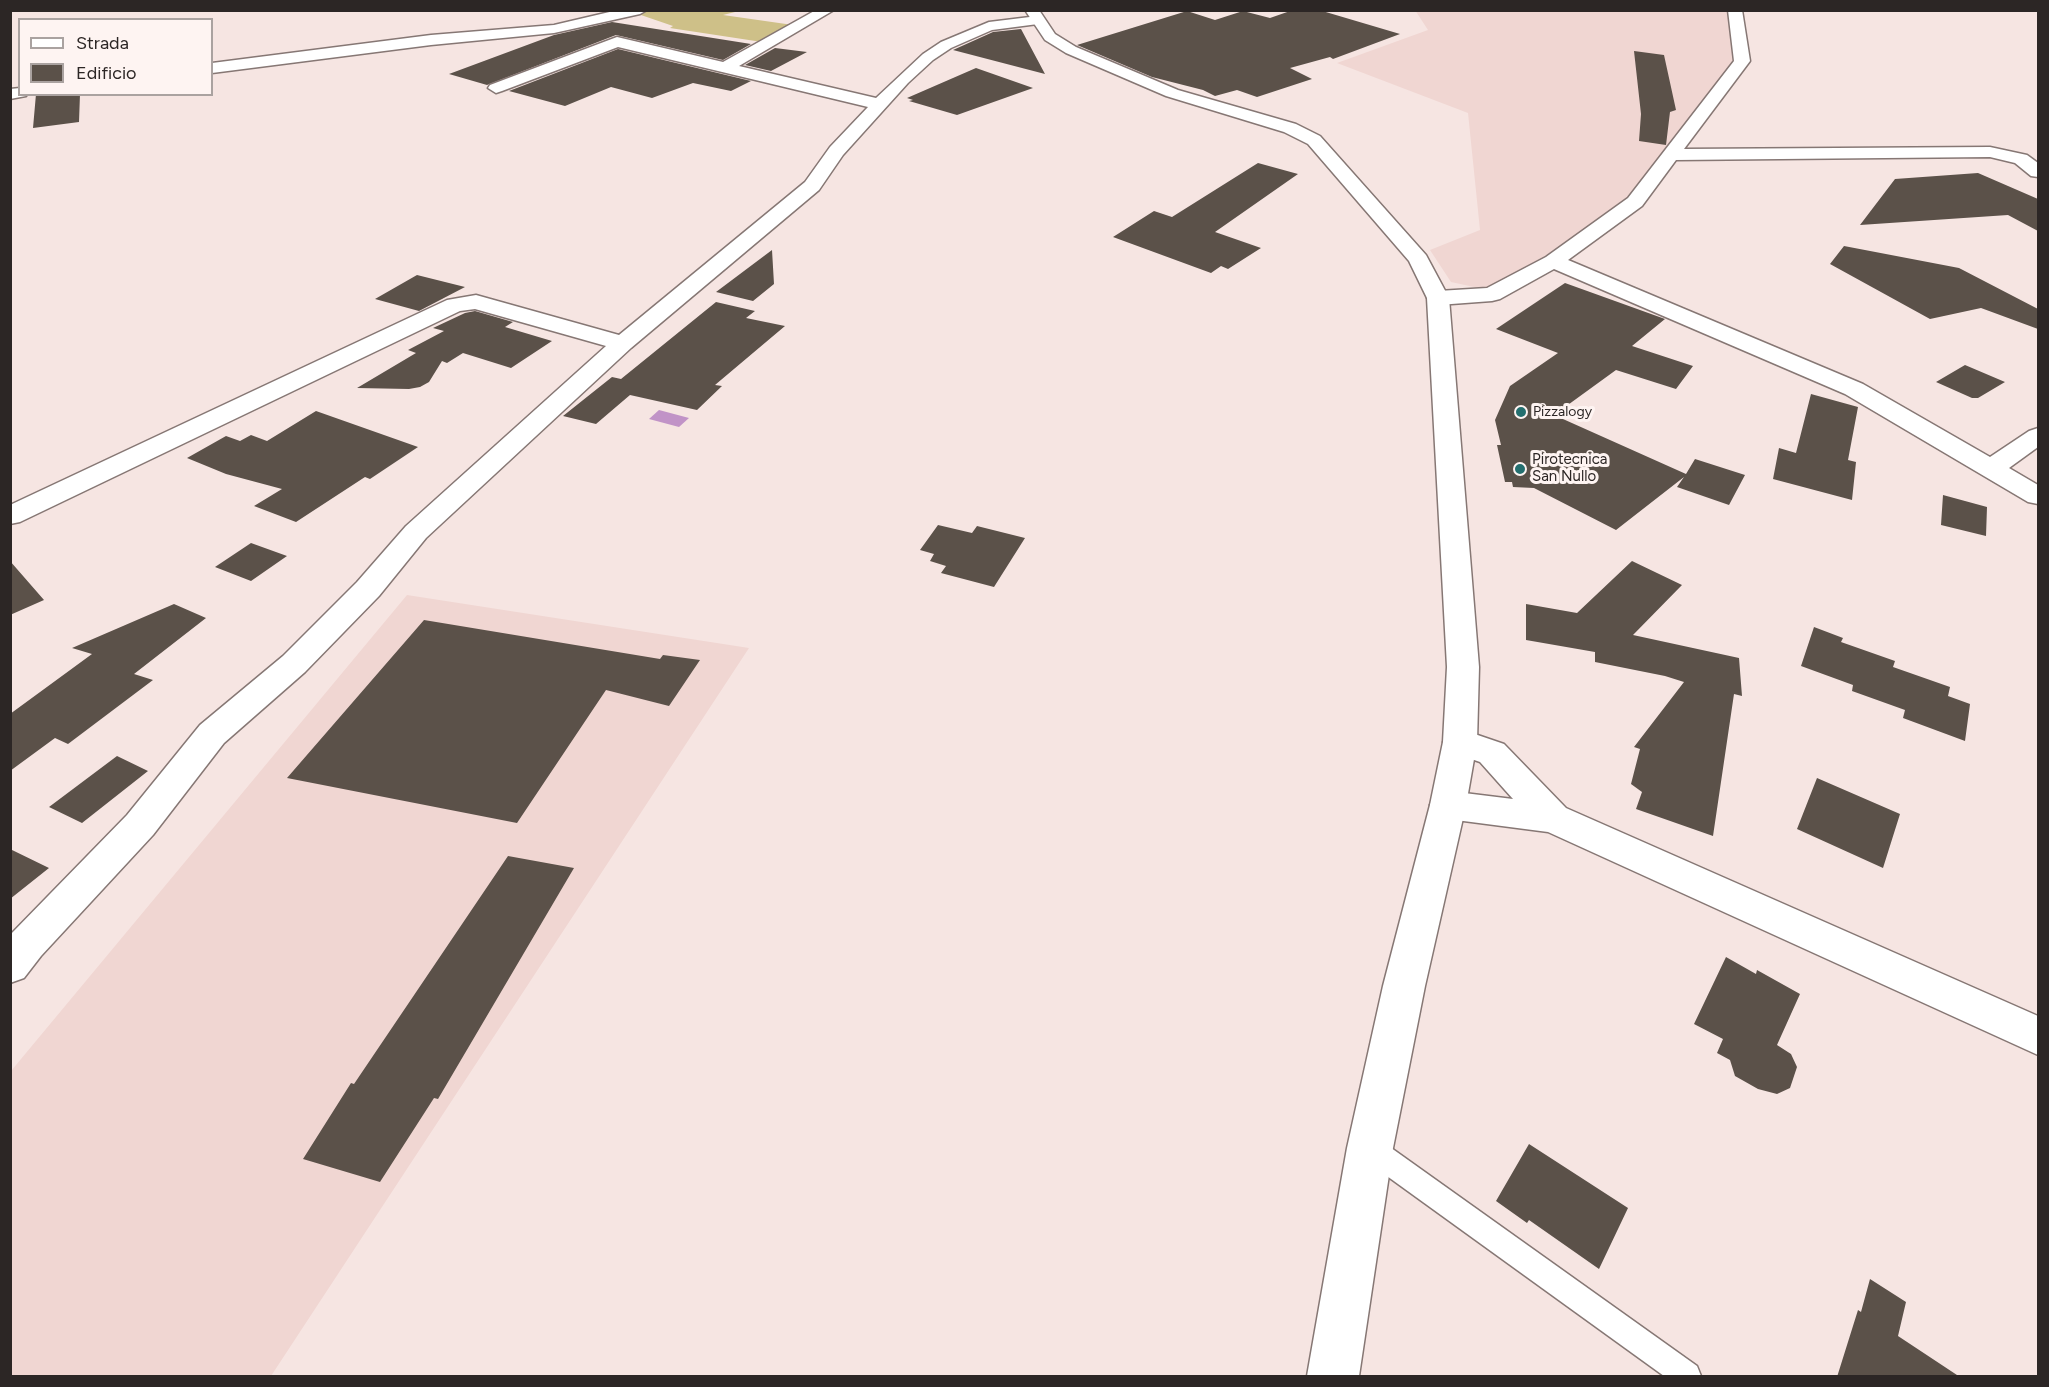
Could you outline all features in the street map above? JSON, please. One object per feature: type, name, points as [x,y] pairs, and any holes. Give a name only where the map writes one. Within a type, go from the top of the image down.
[{"type":"street","points":[[213,68],[430,40],[554,29],[640,10]]},
{"type":"street","points":[[726,67],[827,10]]},
{"type":"street","points":[[1438,298],[1492,294],[1553,261],[1635,202],[1742,61],[1735,10]]},
{"type":"street","points":[[979,12],[1035,15]]},
{"type":"street","points":[[528,15],[554,29]]},
{"type":"street","points":[[10,965],[27,944],[140,825],[212,734],[294,664],[368,589],[416,532],[622,343],[812,186],[836,151],[878,104],[928,57],[946,45],[989,26],[1035,15]]},
{"type":"street","points":[[1035,15],[1050,37],[1097,62],[1172,93],[1290,128],[1314,140],[1419,259],[1438,298],[1463,667],[1460,742],[1448,805],[1404,986],[1370,1148],[1333,1377]]},
{"type":"street","points":[[496,88],[617,42],[878,104]]},
{"type":"street","points":[[1669,155],[1990,152],[2021,159],[2038,172]]},
{"type":"street","points":[[1553,261],[1854,389],[2038,496]]},
{"type":"street","points":[[10,516],[455,305],[476,302],[622,343]]},
{"type":"street","points":[[1991,468],[2038,436]]},
{"type":"street","points":[[1460,742],[1492,753],[1553,818]]},
{"type":"street","points":[[1448,805],[1553,818],[2038,1036]]},
{"type":"lane","points":[[1370,1148],[1687,1377]]},
{"type":"shaded area","points":[[651,10],[739,11],[723,15],[793,25],[762,42],[670,28],[673,26],[638,14]]},
{"type":"shaded area","points":[[1415,10],[1729,11],[1735,50],[1732,64],[1628,200],[1550,257],[1488,290],[1451,282],[1430,250],[1480,230],[1468,113],[1337,63],[1428,30]]},
{"type":"shaded area","points":[[659,410],[689,418],[679,427],[649,419]]},
{"type":"shaded area","points":[[407,595],[749,648],[271,1376],[11,1376],[11,1071]]},
{"type":"building","points":[[1293,10],[1319,10],[1400,34],[1333,59],[1330,57],[1290,68],[1312,79],[1257,97],[1237,90],[1215,96],[1203,90],[1152,77],[1077,45],[1187,11],[1215,20],[1243,11],[1270,18]]},
{"type":"building","points":[[612,22],[751,44],[723,60],[616,35],[487,85],[449,74],[554,35]]},
{"type":"building","points":[[1021,29],[1045,74],[953,50],[993,32]]},
{"type":"building","points":[[775,48],[807,52],[771,71],[745,65]]},
{"type":"building","points":[[618,49],[751,81],[731,91],[693,83],[652,98],[611,87],[565,106],[509,91]]},
{"type":"building","points":[[1634,51],[1664,55],[1676,110],[1670,112],[1666,145],[1639,141],[1641,114]]},
{"type":"building","points":[[976,68],[1033,88],[957,115],[909,101],[913,100],[907,98]]},
{"type":"building","points":[[36,96],[80,96],[79,122],[33,128]]},
{"type":"building","points":[[1258,163],[1298,174],[1215,232],[1261,248],[1228,269],[1221,266],[1211,273],[1113,237],[1154,211],[1172,217]]},
{"type":"building","points":[[1978,173],[2038,199],[2038,231],[2008,215],[1860,225],[1895,179]]},
{"type":"building","points":[[1844,246],[1959,268],[2038,309],[2038,329],[1981,308],[1930,319],[1830,264]]},
{"type":"building","points":[[772,250],[774,284],[753,301],[716,292]]},
{"type":"building","points":[[417,275],[465,287],[419,311],[375,299]]},
{"type":"building","points":[[1565,283],[1665,319],[1632,346],[1693,366],[1676,389],[1616,370],[1554,415],[1686,474],[1695,459],[1745,475],[1729,505],[1677,487],[1684,477],[1616,530],[1534,488],[1513,487],[1512,482],[1505,482],[1497,445],[1501,445],[1495,420],[1510,386],[1558,353],[1496,329]]},
{"type":"building","points":[[716,302],[755,311],[746,318],[785,326],[715,385],[722,386],[697,410],[630,395],[596,424],[563,416],[612,377],[621,379]]},
{"type":"building","points":[[475,311],[513,322],[505,327],[552,341],[511,368],[463,353],[447,363],[442,361],[429,382],[420,387],[409,389],[357,388],[416,353],[408,350],[444,331],[433,328],[465,313]]},
{"type":"building","points":[[1965,365],[2005,382],[1978,398],[1972,398],[1936,382]]},
{"type":"building","points":[[1811,394],[1858,407],[1848,460],[1856,462],[1852,500],[1773,479],[1779,448],[1796,453]]},
{"type":"building","points":[[316,411],[418,447],[370,479],[365,477],[296,522],[254,506],[282,489],[226,474],[187,458],[226,436],[240,441],[251,435],[267,441]]},
{"type":"building","points":[[1943,495],[1987,507],[1986,536],[1941,525]]},
{"type":"building","points":[[938,525],[972,533],[977,526],[1025,538],[994,587],[941,573],[946,566],[930,561],[934,554],[920,550]]},
{"type":"building","points":[[251,543],[287,556],[251,581],[215,567]]},
{"type":"building","points":[[10,561],[44,600],[10,615]]},
{"type":"building","points":[[1632,561],[1682,585],[1633,635],[1739,658],[1742,696],[1734,694],[1713,836],[1636,809],[1642,792],[1631,784],[1640,749],[1634,747],[1684,682],[1595,662],[1595,652],[1526,640],[1526,604],[1577,613]]},
{"type":"building","points":[[174,604],[206,618],[134,674],[153,680],[68,744],[55,738],[10,771],[10,714],[92,654],[72,648]]},
{"type":"building","points":[[424,620],[660,659],[663,655],[700,660],[669,706],[606,690],[517,823],[287,778]]},
{"type":"building","points":[[1814,627],[1843,638],[1841,642],[1895,661],[1893,667],[1950,687],[1948,696],[1970,704],[1965,741],[1903,718],[1905,710],[1852,691],[1853,685],[1801,666]]},
{"type":"building","points":[[117,756],[148,771],[82,823],[49,807]]},
{"type":"building","points":[[1817,778],[1900,814],[1883,868],[1797,829]]},
{"type":"building","points":[[10,849],[49,868],[10,899]]},
{"type":"building","points":[[508,856],[574,868],[438,1099],[434,1098],[380,1182],[303,1159],[351,1083],[354,1084]]},
{"type":"building","points":[[1726,957],[1756,974],[1757,970],[1800,994],[1777,1045],[1791,1054],[1797,1067],[1790,1088],[1777,1094],[1758,1089],[1735,1076],[1730,1060],[1717,1053],[1723,1039],[1694,1024]]},
{"type":"building","points":[[1529,1144],[1628,1208],[1599,1269],[1529,1220],[1527,1223],[1496,1201]]},
{"type":"building","points":[[1870,1279],[1906,1302],[1898,1336],[1960,1377],[1837,1377],[1858,1310],[1861,1312]]},
{"type":"place","name":"Pizzalogy","points":[[1521,412]]},
{"type":"place","name":"Pirotecnica San Nullo","points":[[1520,469]]}]
